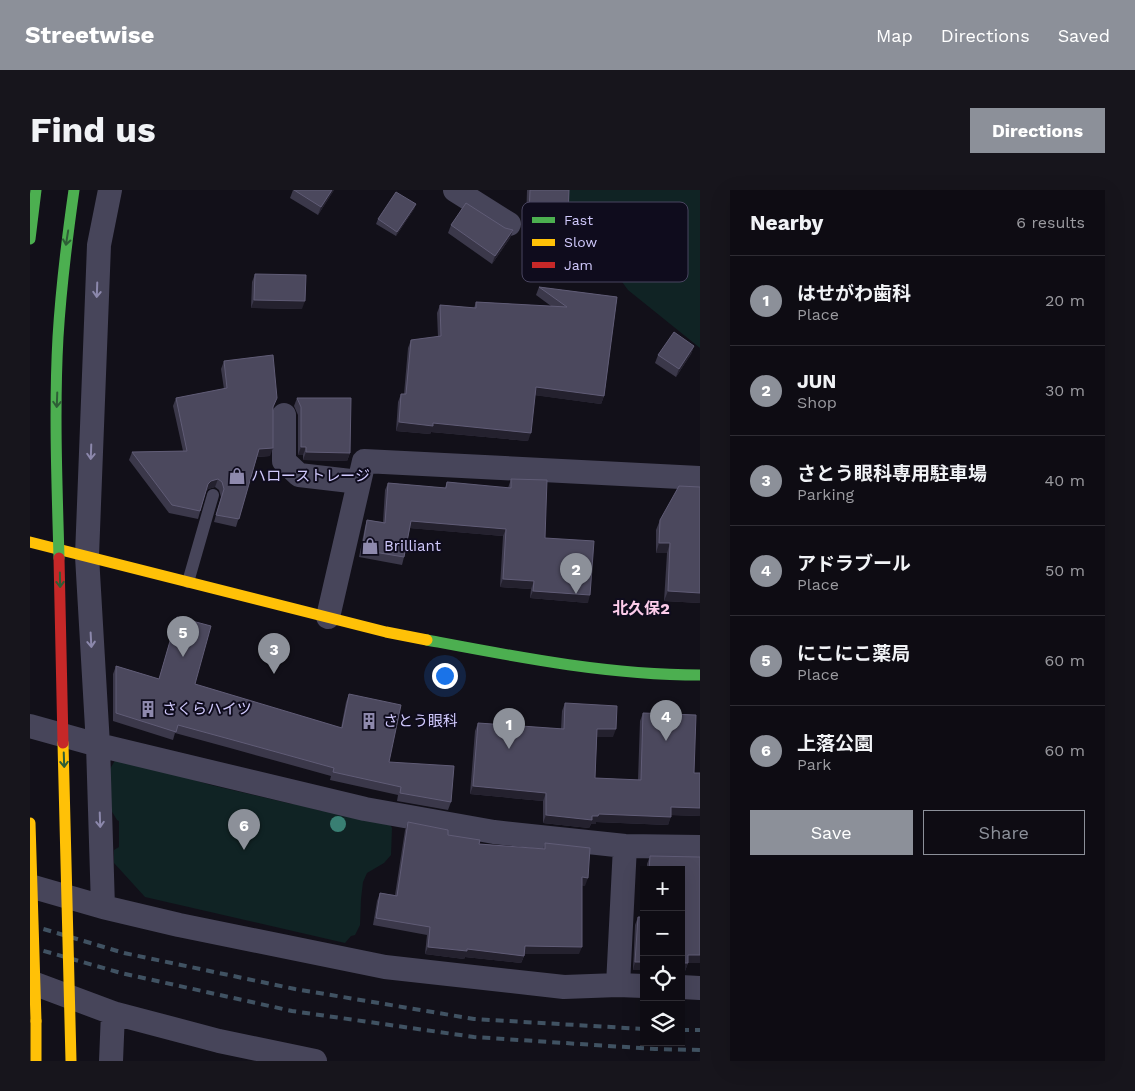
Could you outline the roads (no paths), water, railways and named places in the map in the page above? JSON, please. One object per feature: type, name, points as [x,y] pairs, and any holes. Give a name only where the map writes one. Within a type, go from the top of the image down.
[{"type":"street","points":[[30,239],[36,190]]},
{"type":"street","points":[[71,1061],[56,433],[58,339],[64,258],[74,190]]},
{"type":"street","points":[[103,907],[98,746],[87,556],[99,245],[110,190]]},
{"type":"street","points":[[455,190],[509,224]]},
{"type":"street","points":[[284,414],[284,461],[299,475],[359,482]]},
{"type":"street","points":[[328,617],[364,461],[700,478]]},
{"type":"street","points":[[30,542],[386,632],[540,661],[667,675],[700,676]]},
{"type":"street","points":[[30,726],[98,746],[365,809],[494,832],[625,846],[700,847]]},
{"type":"street","points":[[30,823],[36,1061]]},
{"type":"street","points":[[618,984],[625,846]]},
{"type":"street","points":[[30,886],[103,907],[180,925],[385,967],[564,986],[618,984],[640,986]]},
{"type":"street","points":[[30,982],[113,1013],[218,1041],[315,1061]]},
{"type":"street","points":[[685,987],[700,988]]},
{"type":"street","points":[[111,1061],[113,1013]]},
{"type":"lane","points":[[188,582],[213,495]]},
{"type":"railway","points":[[30,925],[124,953],[295,989],[474,1019],[640,1029]]},
{"type":"railway","points":[[30,947],[121,973],[292,1011],[474,1037],[655,1049],[700,1050]]},
{"type":"railway","points":[[685,1030],[700,1030]]},
{"type":"place","name":"ハローストレージ","points":[[237,476]]},
{"type":"place","name":"Brilliant","points":[[370,546]]},
{"type":"place","name":"JUN","points":[[576,594]]},
{"type":"place","name":"にこにこ薬局","points":[[183,657]]},
{"type":"place","name":"さとう眼科専用駐車場","points":[[274,674]]},
{"type":"place","name":"さくらハイツ","points":[[148,709]]},
{"type":"place","name":"さとう眼科","points":[[369,721]]},
{"type":"place","name":"アドラブール","points":[[666,741]]},
{"type":"place","name":"はせがわ歯科","points":[[509,749]]},
{"type":"place","name":"上落公園","points":[[244,850]]},
{"type":"district","name":"北久保2","points":[[641,608]]}]
